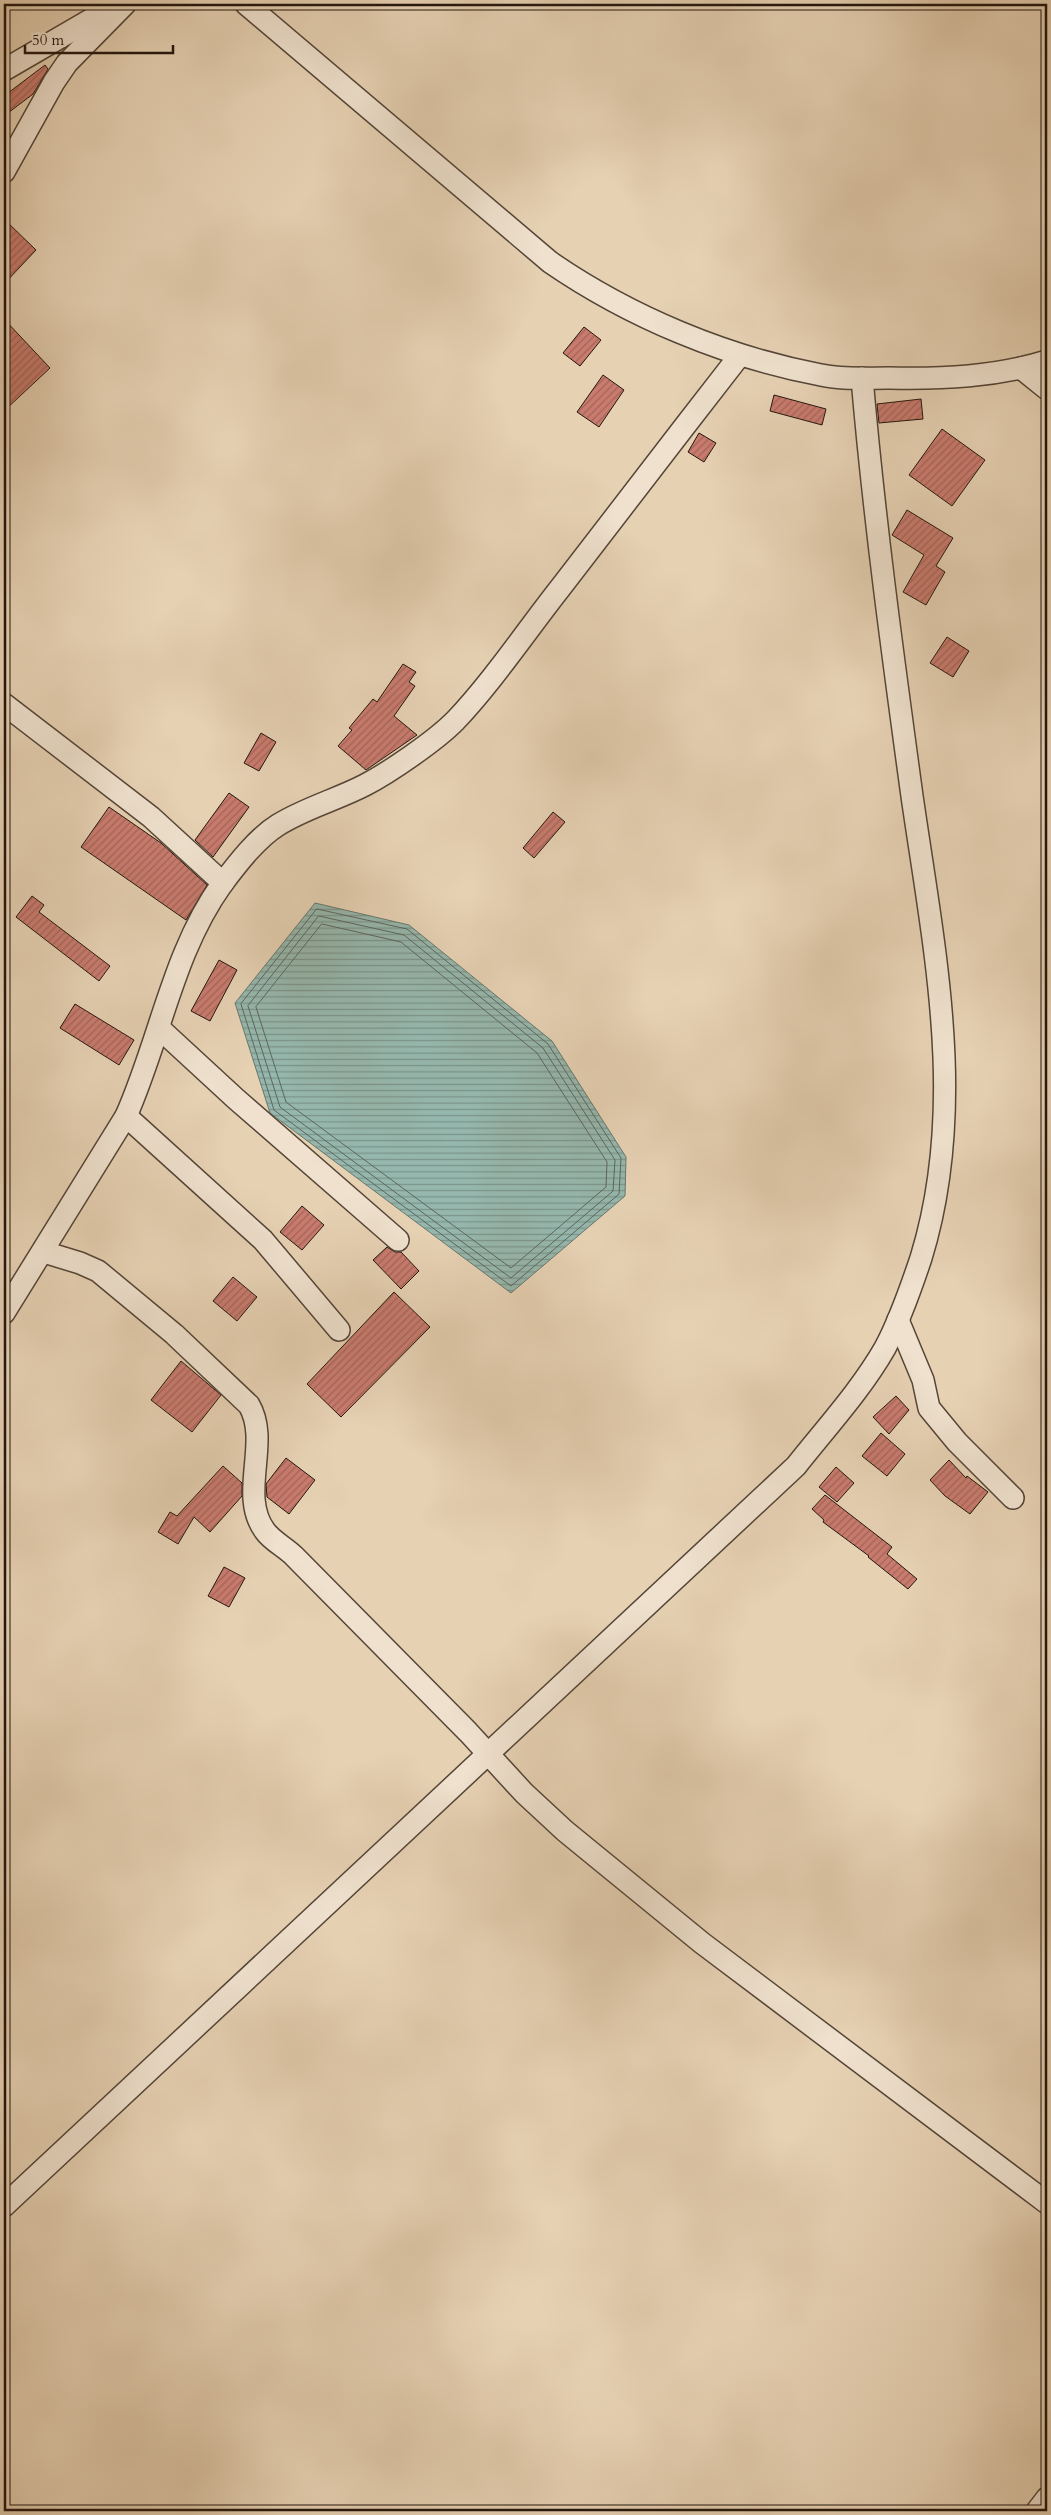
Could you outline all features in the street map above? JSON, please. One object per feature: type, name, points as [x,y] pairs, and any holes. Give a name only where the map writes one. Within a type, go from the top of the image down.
[{"type":"street","points":[[4,70],[118,4]]},
{"type":"street","points":[[4,172],[54,82],[67,63],[125,4]]},
{"type":"street","points":[[246,4],[550,262],[592,289],[656,321],[740,355],[822,376],[938,379],[1021,368],[1047,361]]},
{"type":"street","points":[[4,1313],[44,1252],[126,1116],[138,1088],[182,959],[202,914],[223,883],[255,845],[275,826],[365,785],[433,740],[455,721],[507,657],[740,355]]},
{"type":"street","points":[[1021,368],[1047,389]]},
{"type":"street","points":[[4,2206],[479,1744],[796,1466],[871,1371],[886,1346],[898,1320],[921,1258],[938,1187],[942,1149],[945,1067],[934,940],[856,378]]},
{"type":"street","points":[[4,704],[151,817],[223,883]]},
{"type":"street","points":[[159,1028],[236,1099],[398,1240]]},
{"type":"street","points":[[126,1116],[263,1240],[339,1330]]},
{"type":"street","points":[[44,1252],[80,1262],[98,1271],[174,1334],[249,1405],[256,1424],[254,1478],[256,1508],[264,1530],[294,1556],[479,1744],[524,1793],[566,1831],[702,1943],[1047,2204]]},
{"type":"street","points":[[898,1320],[923,1380],[930,1408],[957,1442],[1013,1498]]},
{"type":"street","points":[[1037,2511],[1047,2498]]},
{"type":"water","points":[[315,903],[409,925],[552,1041],[626,1157],[625,1196],[511,1293],[270,1113],[235,1003]]},
{"type":"building","points":[[45,65],[48,69],[33,94],[4,116],[4,96]]},
{"type":"building","points":[[4,219],[36,250],[4,284]]},
{"type":"building","points":[[4,319],[50,368],[4,411]]},
{"type":"building","points":[[584,327],[601,340],[580,366],[563,353]]},
{"type":"building","points":[[603,375],[624,390],[599,427],[577,412]]},
{"type":"building","points":[[774,395],[826,409],[822,425],[770,411]]},
{"type":"building","points":[[921,399],[923,419],[879,423],[877,404]]},
{"type":"building","points":[[942,429],[985,460],[952,506],[909,475]]},
{"type":"building","points":[[699,433],[716,443],[704,462],[688,452]]},
{"type":"building","points":[[907,510],[953,538],[936,566],[945,572],[926,605],[903,592],[924,555],[892,535]]},
{"type":"building","points":[[947,637],[969,651],[953,677],[930,663]]},
{"type":"building","points":[[403,664],[416,672],[409,682],[415,686],[394,716],[417,735],[366,770],[338,746],[352,730],[349,728],[373,699],[377,702]]},
{"type":"building","points":[[261,733],[276,742],[259,771],[244,763]]},
{"type":"building","points":[[229,793],[249,807],[213,857],[195,840]]},
{"type":"building","points":[[109,807],[161,843],[207,885],[186,920],[81,847]]},
{"type":"building","points":[[553,812],[565,822],[534,858],[523,848]]},
{"type":"building","points":[[32,896],[44,905],[39,912],[110,966],[99,981],[16,917]]},
{"type":"building","points":[[219,960],[237,970],[210,1021],[191,1011]]},
{"type":"building","points":[[75,1004],[134,1040],[119,1065],[60,1028]]},
{"type":"building","points":[[302,1206],[324,1225],[302,1250],[280,1232]]},
{"type":"building","points":[[387,1247],[395,1252],[401,1252],[419,1271],[401,1289],[373,1260]]},
{"type":"building","points":[[233,1277],[257,1297],[237,1321],[213,1301]]},
{"type":"building","points":[[394,1292],[430,1327],[341,1417],[307,1384]]},
{"type":"building","points":[[181,1361],[221,1395],[192,1432],[151,1400]]},
{"type":"building","points":[[896,1396],[909,1410],[889,1434],[873,1417]]},
{"type":"building","points":[[881,1433],[905,1454],[887,1476],[862,1456]]},
{"type":"building","points":[[286,1458],[315,1480],[289,1514],[267,1497],[266,1484]]},
{"type":"building","points":[[949,1460],[966,1478],[967,1476],[988,1492],[970,1514],[945,1496],[930,1480]]},
{"type":"building","points":[[223,1466],[242,1483],[242,1496],[210,1532],[194,1517],[178,1544],[158,1532],[170,1512],[177,1516]]},
{"type":"building","points":[[836,1467],[854,1483],[837,1502],[819,1487]]},
{"type":"building","points":[[825,1495],[892,1547],[887,1554],[917,1579],[908,1589],[869,1556],[823,1522],[824,1520],[812,1509]]},
{"type":"building","points":[[224,1567],[245,1578],[229,1607],[208,1596]]}]
